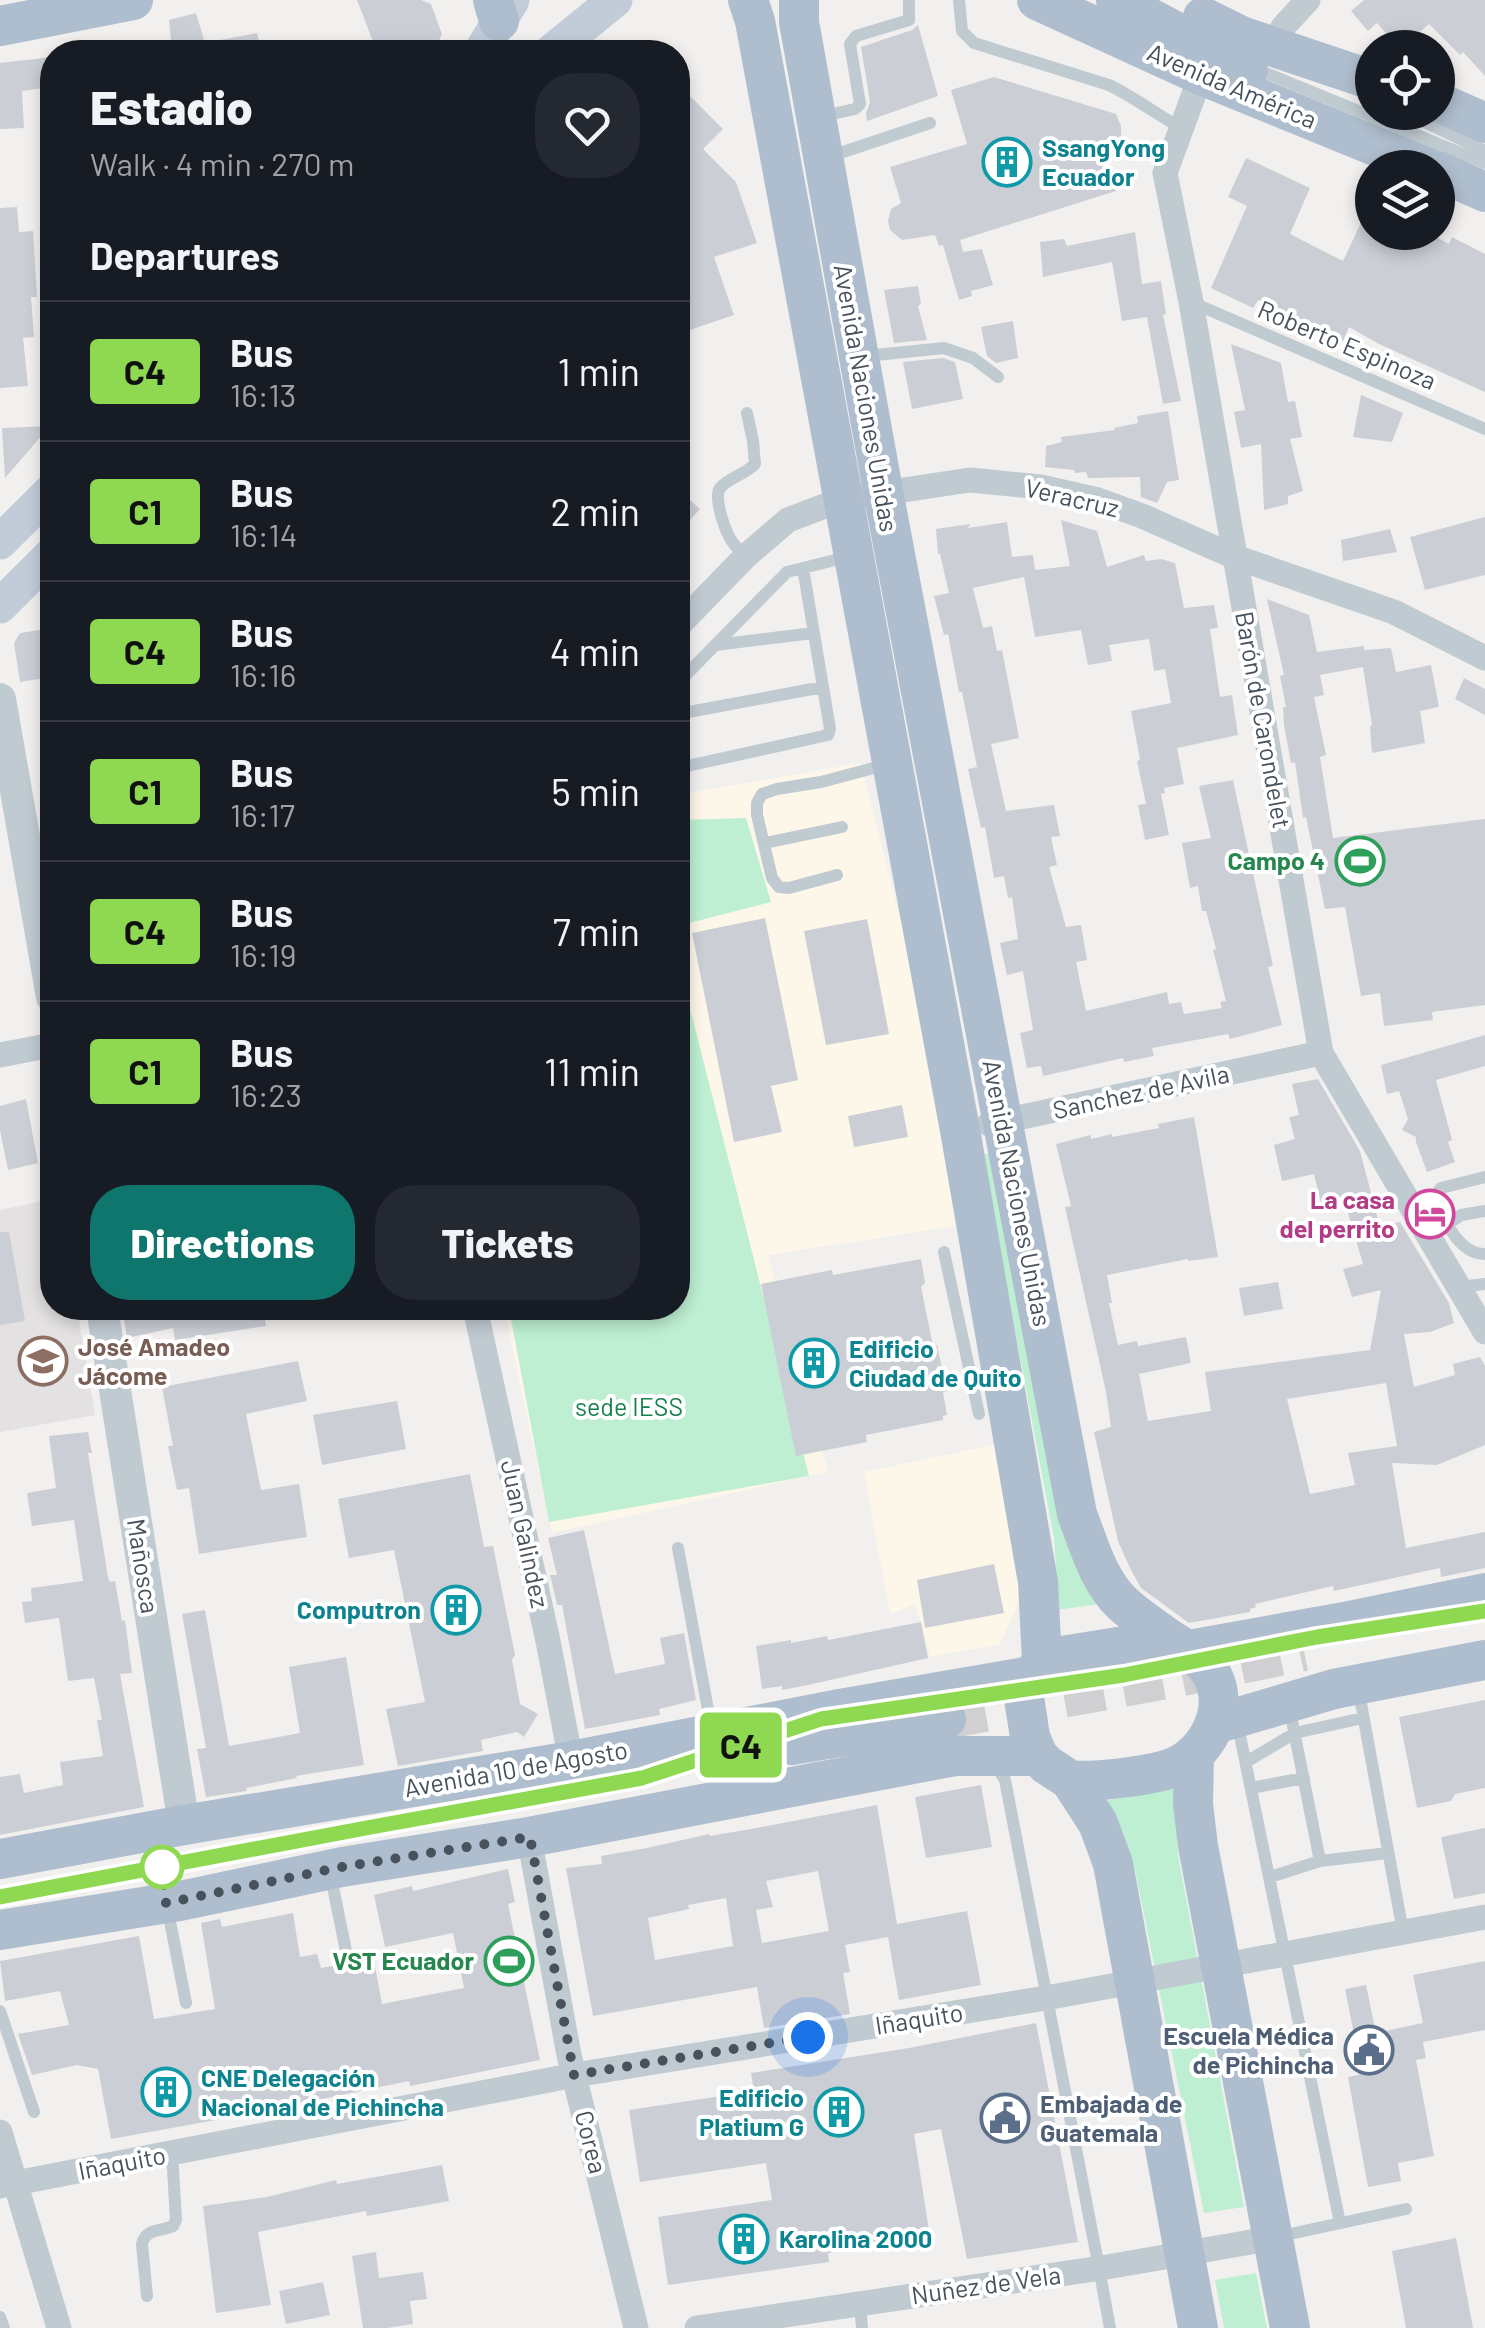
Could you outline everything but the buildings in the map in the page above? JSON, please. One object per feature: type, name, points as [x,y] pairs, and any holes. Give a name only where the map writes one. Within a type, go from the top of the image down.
[{"type":"main road","points":[[0,26],[134,0]]},
{"type":"main road","points":[[566,40],[616,0]]},
{"type":"main road","name":"Avenida Naciones Unidas","points":[[748,0],[755,21],[960,1130],[977,1329],[1038,1582],[1036,1669],[1024,1697],[1030,1736],[1038,1756]]},
{"type":"main road","name":"Avenida Naciones Unidas","points":[[800,0],[799,22],[883,491],[1077,1514],[1107,1586],[1121,1602],[1179,1644],[1212,1676],[1218,1696],[1215,1732],[1193,1804],[1196,1832],[1290,2328]]},
{"type":"main road","name":"Avenida América","points":[[1037,0],[1224,41],[1296,13],[1355,69]]},
{"type":"main road","name":"Avenida América","points":[[1116,0],[1224,41]]},
{"type":"main road","name":"Avenida América","points":[[1170,0],[1224,41]]},
{"type":"main road","points":[[1224,41],[1355,77]]},
{"type":"main road","points":[[1224,41],[1400,150]]},
{"type":"main road","points":[[1455,110],[1485,123]]},
{"type":"main road","points":[[1455,179],[1485,192]]},
{"type":"main road","points":[[0,542],[40,502]]},
{"type":"main road","points":[[0,606],[40,566]]},
{"type":"main road","name":"Avenida 10 de Agosto","points":[[0,1859],[571,1761],[1036,1669],[1062,1656],[1344,1622],[1485,1592]]},
{"type":"main road","points":[[1070,1780],[1086,1782],[1170,1768],[1215,1732],[1302,1679],[1485,1614]]},
{"type":"main road","points":[[1302,1679],[1485,1638]]},
{"type":"main road","points":[[1302,1679],[1360,1701],[1485,1660]]},
{"type":"main road","points":[[0,1930],[530,1837],[955,1756],[957,1737]]},
{"type":"main road","points":[[336,1868],[563,1807],[957,1737]]},
{"type":"main road","points":[[325,1801],[556,1785],[957,1737],[1038,1756],[1070,1780],[1098,1822],[1113,1864],[1198,2328]]},
{"type":"street","name":"Barón de Carondelet","points":[[1224,41],[1181,128],[1165,173],[1192,302],[1321,1053],[1485,1332]]},
{"type":"street","name":"Veracruz","points":[[690,614],[788,520],[843,499],[970,480],[1041,487],[1113,505],[1235,557],[1394,612],[1485,658]]},
{"type":"street","points":[[0,699],[7,780],[40,940]]},
{"type":"street","points":[[0,1055],[40,1047]]},
{"type":"street","name":"Sanchez de Avila","points":[[960,1130],[1321,1053]]},
{"type":"street","name":"Mañosca","points":[[104,1320],[184,1825]]},
{"type":"street","name":"Juan Galindez","points":[[478,1320],[571,1761]]},
{"type":"street","name":"Corea","points":[[530,1837],[574,2075],[636,2328]]},
{"type":"street","name":"Iñaquito","points":[[8,2185],[574,2075],[1046,1998],[1485,1917]]},
{"type":"street","points":[[0,2132],[8,2185],[59,2328]]},
{"type":"street","name":"Nuñez de Vela","points":[[697,2328],[861,2316],[1183,2252],[1274,2238]]},
{"type":"lane","points":[[816,119],[855,109],[860,104],[850,44],[856,36],[909,20],[908,0]]},
{"type":"lane","points":[[959,0],[962,31],[974,43],[1108,84],[1181,128]]},
{"type":"lane","name":"Avenida América","points":[[1224,41],[1485,164]]},
{"type":"lane","points":[[824,159],[930,123]]},
{"type":"lane","points":[[1441,130],[1485,151]]},
{"type":"lane","name":"Roberto Espinoza","points":[[1192,302],[1485,429]]},
{"type":"lane","points":[[859,357],[944,348],[973,358],[998,378]]},
{"type":"lane","points":[[746,413],[755,464],[723,485],[717,498],[733,544],[746,556]]},
{"type":"lane","points":[[690,670],[787,572],[852,555]]},
{"type":"lane","points":[[690,765],[826,736],[830,729],[803,568]]},
{"type":"lane","points":[[715,644],[814,633]]},
{"type":"lane","points":[[690,712],[823,687]]},
{"type":"lane","points":[[837,875],[780,887],[772,878],[757,802],[762,794],[777,788],[821,782],[891,763]]},
{"type":"lane","points":[[765,843],[842,827]]},
{"type":"lane","points":[[1485,1177],[1438,1190],[1448,1224],[1464,1247],[1485,1254]]},
{"type":"lane","points":[[1448,1224],[1461,1215],[1485,1211]]},
{"type":"lane","points":[[944,1252],[977,1329],[978,1414]]},
{"type":"lane","points":[[1459,1287],[1485,1284]]},
{"type":"lane","points":[[678,1548],[712,1734]]},
{"type":"lane","points":[[1246,1762],[1302,1679],[1410,1623]]},
{"type":"lane","points":[[1302,1679],[1304,1778],[1320,1861]]},
{"type":"lane","points":[[1360,1701],[1402,1932]]},
{"type":"lane","points":[[1215,1732],[1246,1762],[1340,2223]]},
{"type":"lane","points":[[957,1737],[1005,1780],[1110,2328]]},
{"type":"lane","points":[[0,1897],[642,1778]]},
{"type":"lane","points":[[1251,1788],[1304,1778]]},
{"type":"lane","points":[[1270,1877],[1320,1861],[1388,1853]]},
{"type":"lane","points":[[336,1868],[348,1961]]},
{"type":"lane","points":[[166,1903],[186,2003]]},
{"type":"lane","points":[[0,2011],[34,2112]]},
{"type":"lane","points":[[146,2296],[144,2237],[173,2226],[176,2220],[172,2153]]},
{"type":"lane","points":[[1274,2238],[1406,2209]]},
{"type":"lane","points":[[0,2316],[4,2328]]},
{"type":"shaded area","points":[[861,763],[976,1223],[768,1255],[828,1472],[552,1533],[507,1320],[690,1320],[690,793]]},
{"type":"shaded area","name":"José Amadeo Jácome","points":[[40,1202],[40,1320],[79,1320],[95,1415],[0,1432],[0,1210]]},
{"type":"shaded area","points":[[1013,1441],[1035,1566],[1000,1644],[930,1657],[916,1604],[890,1614],[864,1472]]},
{"type":"green space","points":[[746,818],[771,902],[690,923],[690,820]]},
{"type":"green space","name":"sede IESS","points":[[690,1008],[809,1476],[549,1522],[511,1320],[690,1320]]},
{"type":"green space","points":[[998,1151],[1101,1604],[1055,1610],[1058,1593],[1054,1538],[982,1155]]},
{"type":"green space","points":[[1174,1784],[1178,1855],[1244,2207],[1204,2213],[1135,1870],[1107,1801]]},
{"type":"green space","points":[[1256,2273],[1267,2328],[1224,2328],[1215,2280]]},
{"type":"tunnel","points":[[946,1719],[1304,1651]]},
{"type":"bus line","name":"C4","points":[[0,1897],[642,1778],[821,1719],[1124,1675],[1317,1637],[1485,1611]]},
{"type":"place","name":"SsangYong Ecuador","points":[[1007,162]]},
{"type":"place","name":"Campo 4","points":[[1360,861]]},
{"type":"place","name":"La casa del perrito","points":[[1430,1214]]},
{"type":"place","name":"José Amadeo Jácome","points":[[43,1361]]},
{"type":"place","name":"Edificio Ciudad de Quito","points":[[814,1363]]},
{"type":"place","name":"Computron","points":[[456,1610]]},
{"type":"place","name":"VST Ecuador","points":[[509,1961]]},
{"type":"place","name":"Escuela Médica de Pichincha","points":[[1369,2050]]},
{"type":"place","name":"CNE Delegación Nacional de Pichincha","points":[[166,2092]]},
{"type":"place","name":"Edificio Platium G","points":[[839,2112]]},
{"type":"place","name":"Embajada de Guatemala","points":[[1005,2118]]},
{"type":"place","name":"Karolina 2000","points":[[744,2239]]},
{"type":"route","points":[[162,1867],[166,1903],[342,1867],[530,1837],[574,2075],[808,2037]]}]
